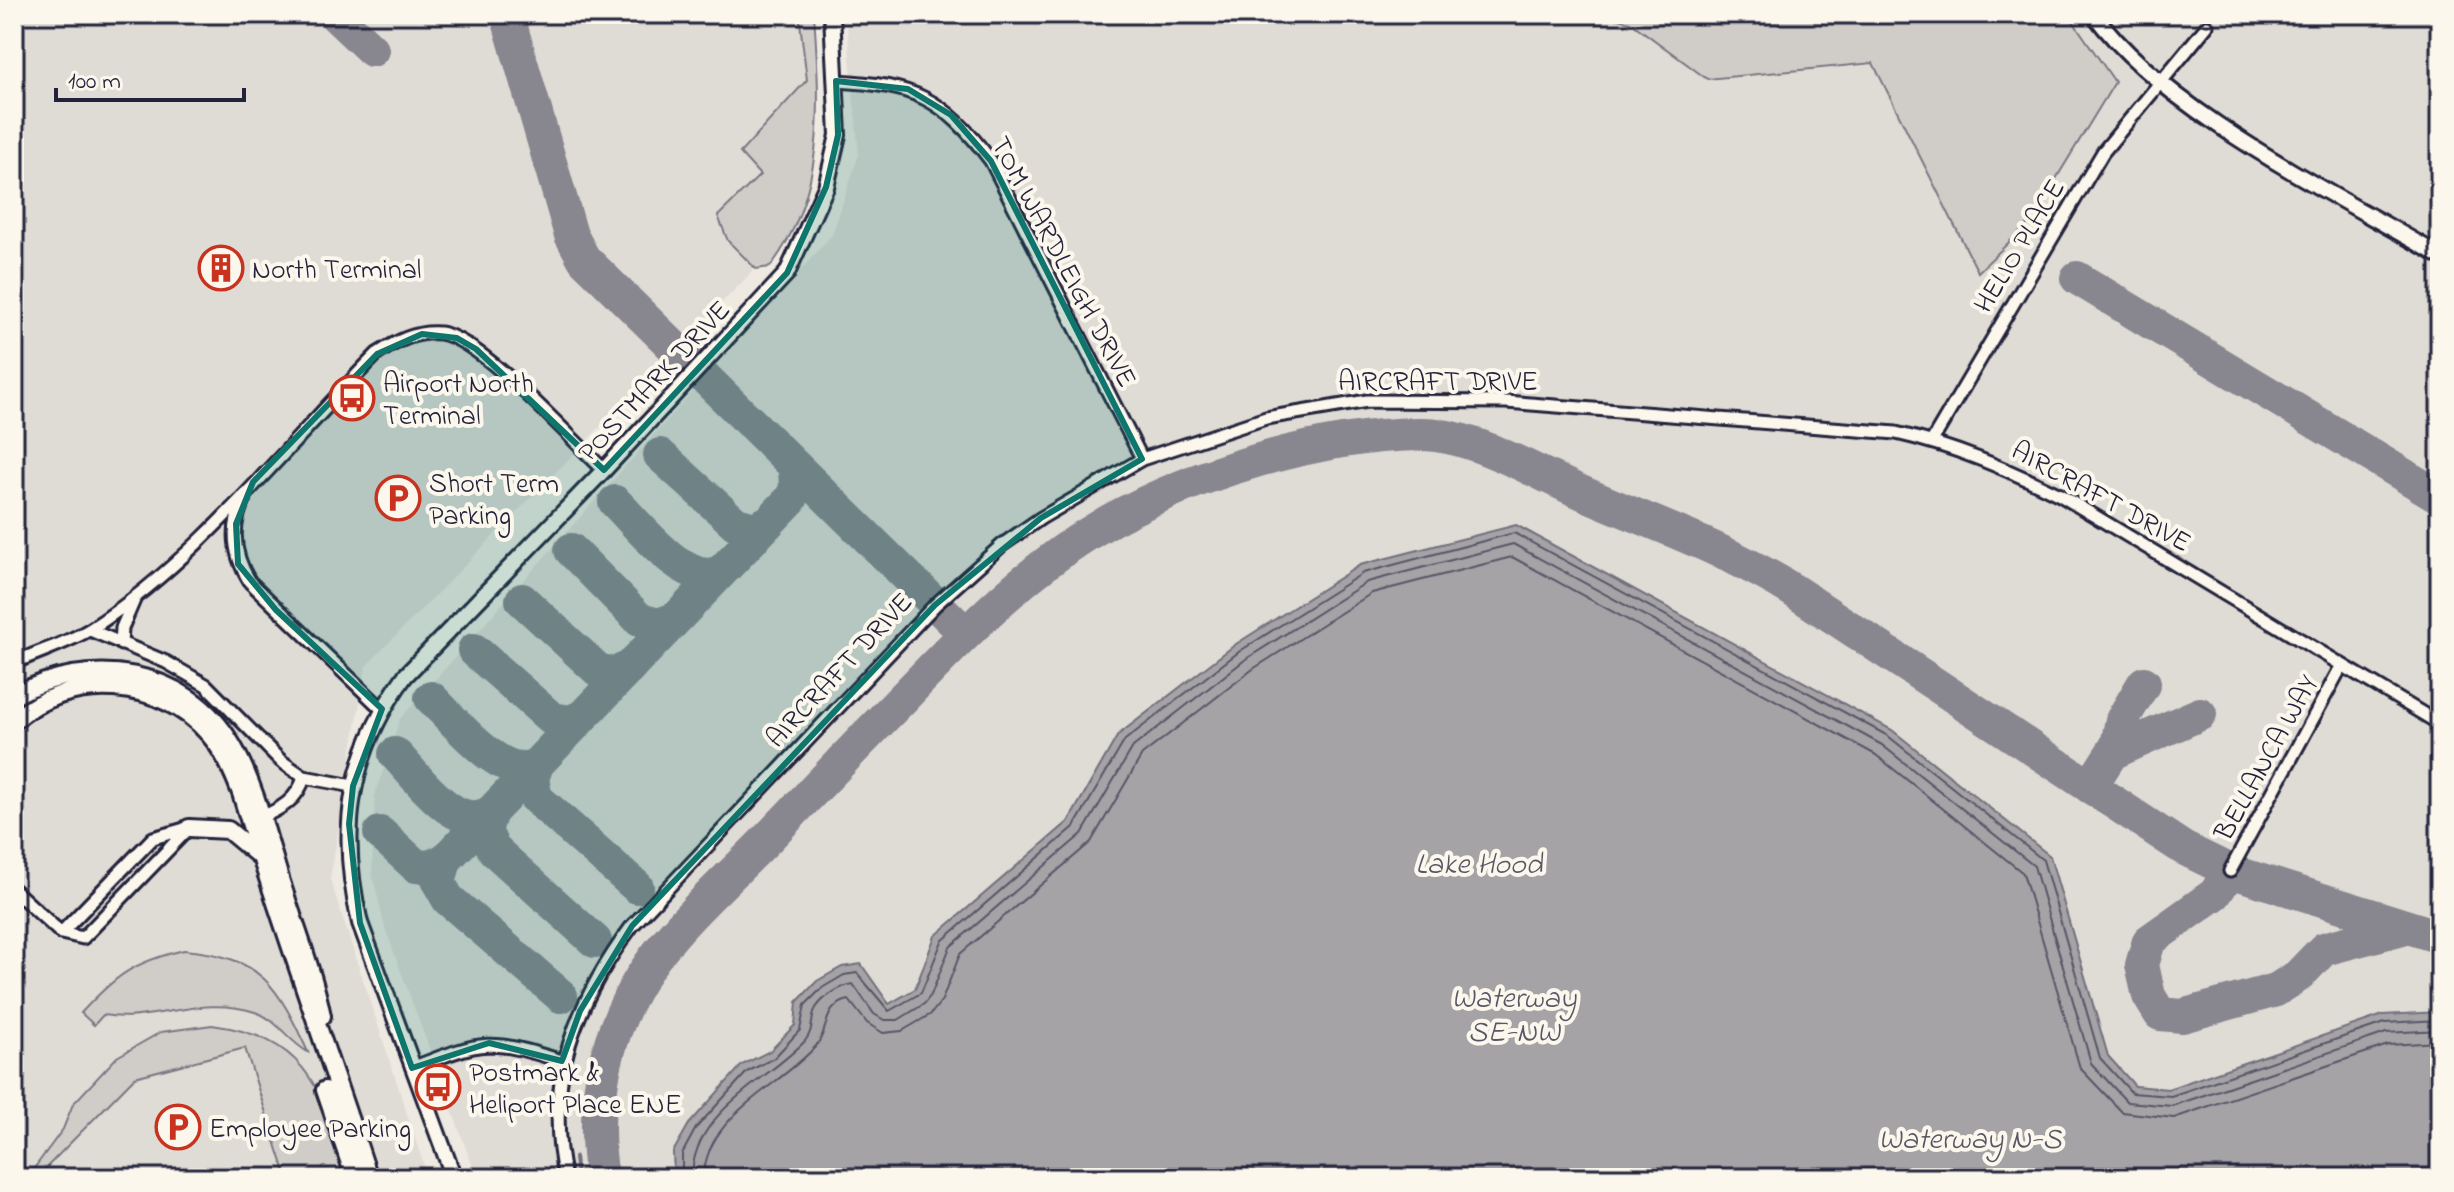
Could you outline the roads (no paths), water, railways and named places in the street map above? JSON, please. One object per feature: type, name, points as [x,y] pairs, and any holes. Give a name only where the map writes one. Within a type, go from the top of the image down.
[{"type":"main road","points":[[14,696],[52,679],[89,671],[132,674],[169,687],[195,703],[219,726],[237,755],[260,818],[316,990],[329,1053]]},
{"type":"main road","points":[[14,721],[49,698],[102,687],[139,691],[178,707],[209,734],[232,770],[301,985],[329,1053],[369,1178]]},
{"type":"main road","points":[[189,828],[228,830],[247,843],[261,859]]},
{"type":"main road","points":[[325,1090],[355,1178]]},
{"type":"street","name":"POSTMARK DRIVE","points":[[454,1178],[368,948],[353,892],[348,837],[353,786],[382,709],[434,643],[604,470],[787,273],[826,187],[838,135],[832,14]]},
{"type":"street","points":[[2094,14],[2161,82],[2266,153],[2440,256]]},
{"type":"street","name":"HELIO PLACE","points":[[1932,441],[2103,152],[2207,26]]},
{"type":"street","name":"TOM WARDLEIGH DRIVE","points":[[836,81],[884,83],[908,89],[931,100],[971,135],[991,161],[1142,459]]},
{"type":"street","points":[[14,663],[90,630],[136,595],[208,531],[377,354],[400,339],[422,334],[448,336],[476,349],[604,470]]},
{"type":"street","name":"AIRCRAFT DRIVE","points":[[565,1178],[559,1113],[562,1061],[580,1011],[605,963],[632,926],[935,605],[1002,545],[1041,518],[1142,459],[1266,418],[1367,401],[1506,402],[1896,433],[1932,441],[2011,471],[2060,495],[2440,724]]},
{"type":"street","points":[[253,482],[236,524],[238,564],[276,610],[382,709]]},
{"type":"street","points":[[121,644],[122,628],[136,595]]},
{"type":"street","points":[[90,630],[166,662],[206,685],[281,761],[304,777],[353,786]]},
{"type":"street","name":"BELLANCA WAY","points":[[2230,871],[2342,665]]},
{"type":"street","points":[[260,818],[281,808],[301,790],[304,777]]},
{"type":"street","points":[[61,933],[153,838],[189,828]]},
{"type":"street","points":[[14,890],[61,933],[83,938],[189,828]]},
{"type":"street","points":[[412,1068],[470,1045],[489,1043],[562,1061]]},
{"type":"water","name":"Lake Hood","points":[[1516,525],[1892,730],[2050,856],[2108,1056],[2135,1086],[2168,1089],[2383,1015],[2440,1012],[2440,1178],[674,1178],[673,1152],[689,1124],[742,1065],[770,1051],[795,1025],[797,1002],[817,981],[842,967],[861,964],[889,1004],[915,989],[935,936],[1068,822],[1118,735],[1236,644],[1360,565]]},
{"type":"waterway","points":[[575,1157],[577,1178]]},
{"type":"place","name":"North Terminal","points":[[221,268]]},
{"type":"place","name":"Airport North Terminal","points":[[352,398]]},
{"type":"place","name":"Short Term Parking","points":[[398,498]]},
{"type":"place","name":"Postmark & Heliport Place ENE","points":[[438,1087]]},
{"type":"place","name":"Employee Parking","points":[[178,1127]]},
{"type":"water label","name":"Waterway SE-NW","points":[[1514,1014]]},
{"type":"water label","name":"Waterway N-S","points":[[1970,1138]]}]
